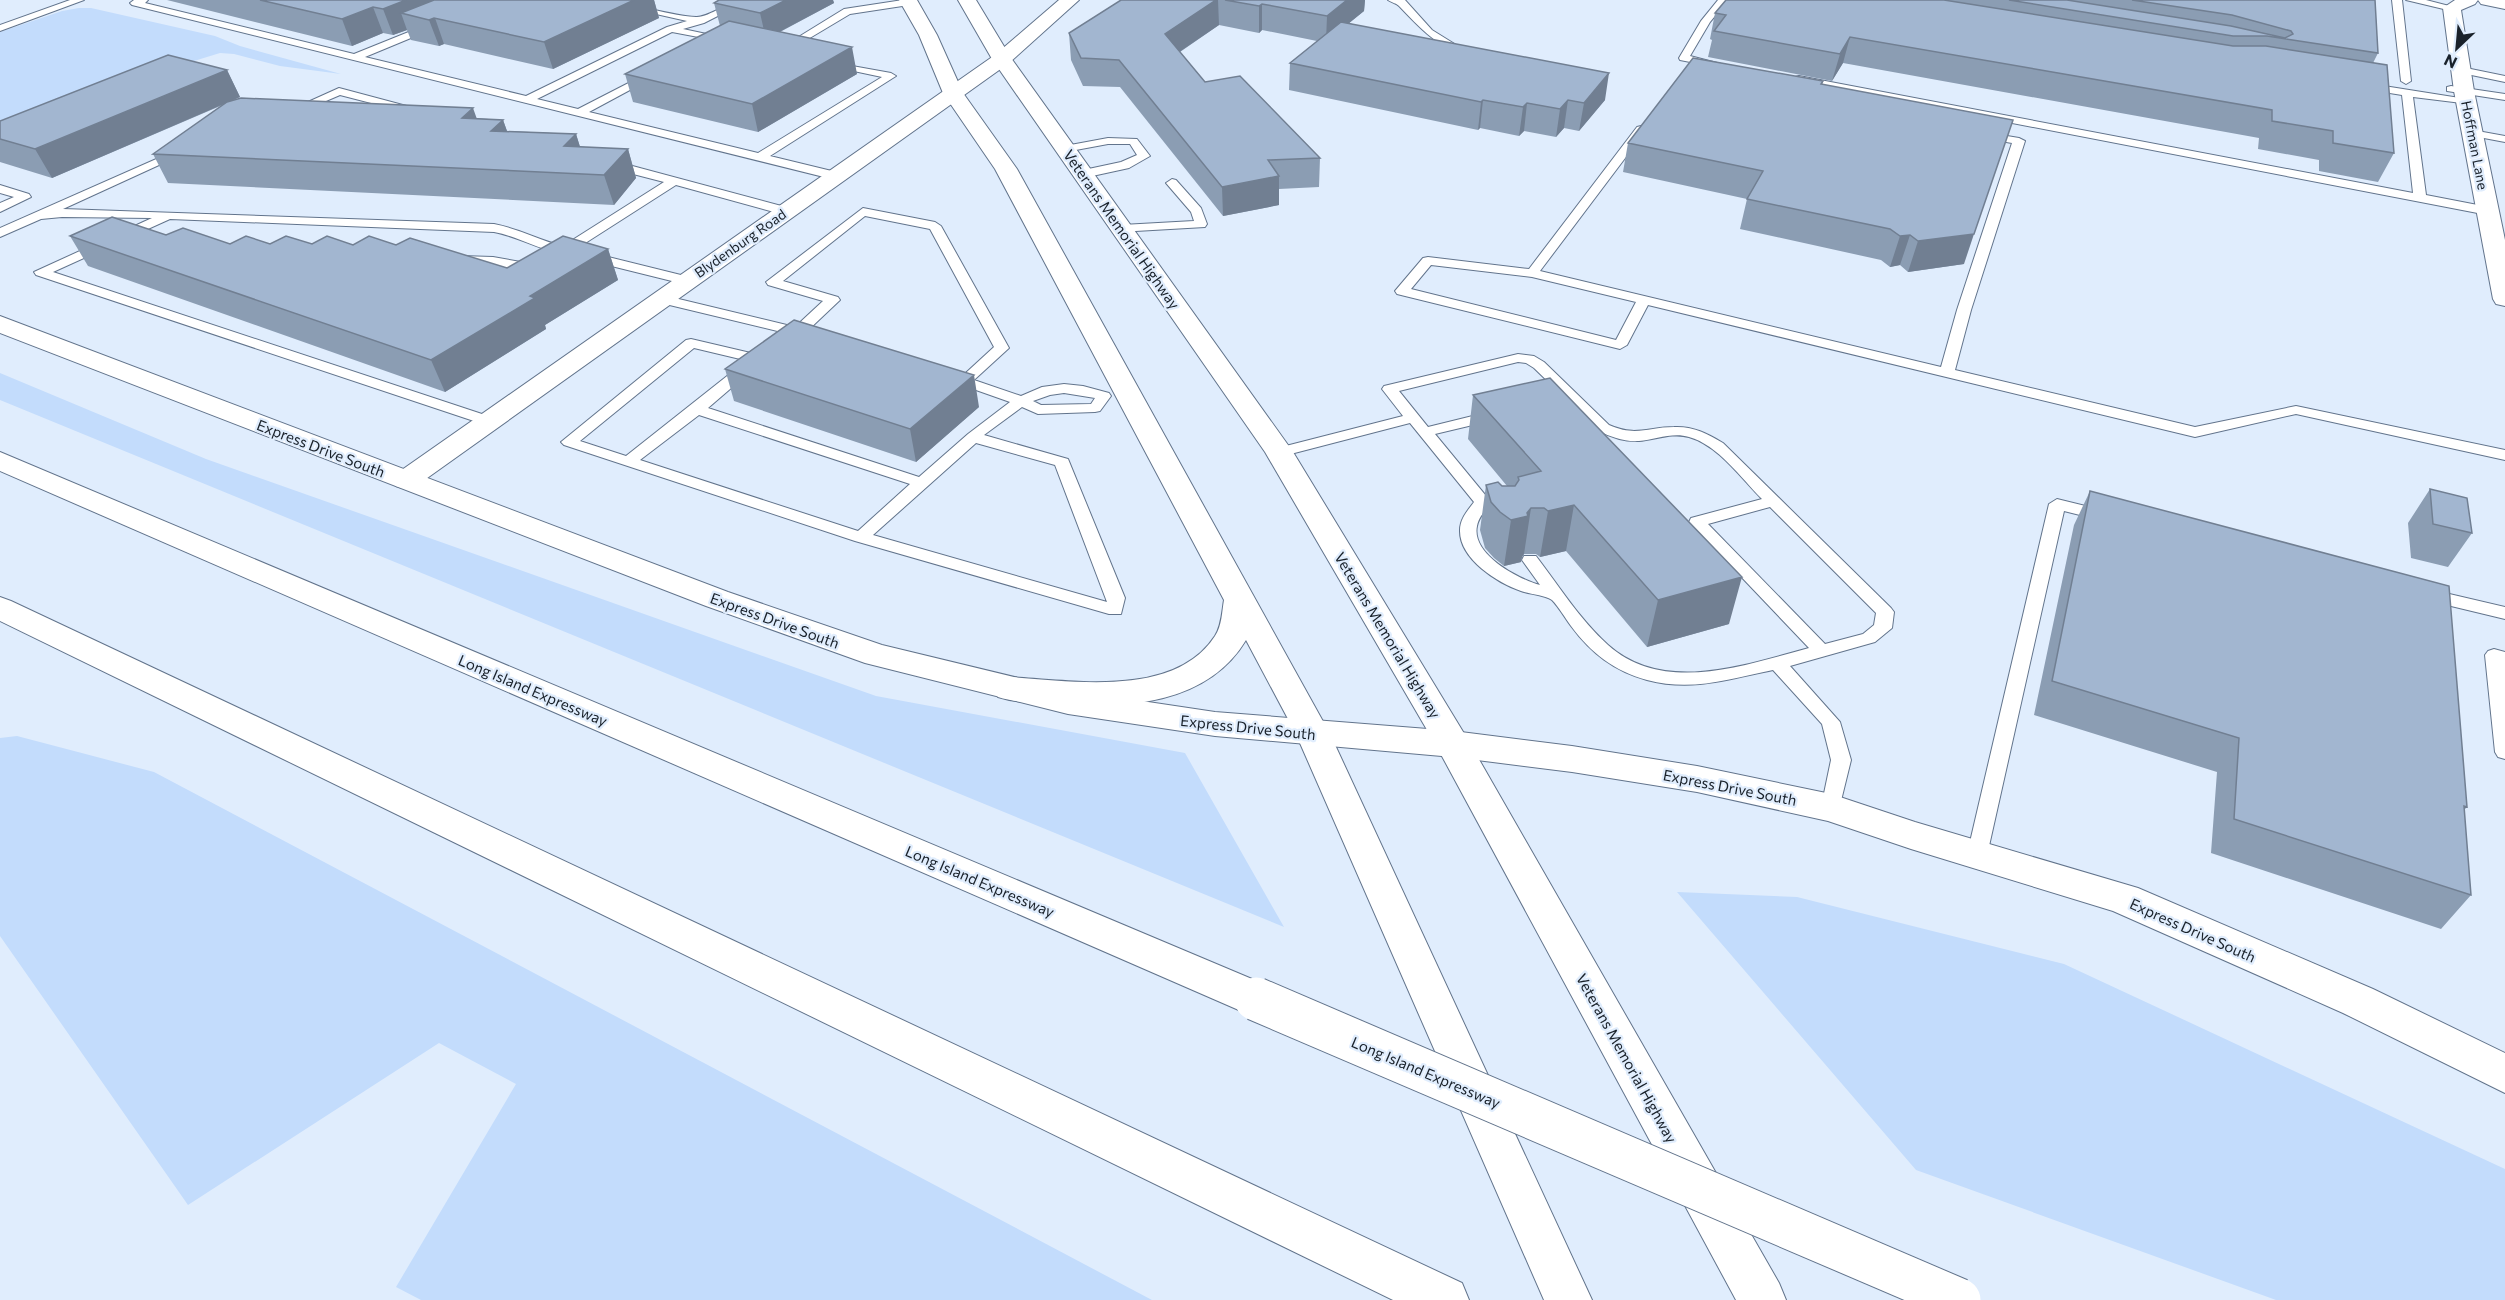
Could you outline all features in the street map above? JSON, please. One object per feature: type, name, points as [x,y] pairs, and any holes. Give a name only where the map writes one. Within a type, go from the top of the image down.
[{"type":"main road","name":"Veterans Memorial Highway","points":[[967,0],[1002,59],[1279,452],[1453,744],[1762,1300]]},
{"type":"main road","name":"Blydenburg Road","points":[[405,480],[1002,59],[1070,0]]},
{"type":"main road","points":[[2487,0],[2505,4]]},
{"type":"main road","points":[[909,1],[928,35],[953,93],[1006,169],[1116,395],[1240,601],[1313,735],[1568,1300]]},
{"type":"main road","name":"Hoffman Lane","points":[[2461,4],[2464,88],[2505,299]]},
{"type":"main road","name":"Express Drive South","points":[[0,324],[405,480],[824,638],[877,655],[1010,689],[1126,712],[1313,735],[1453,744],[1697,779],[1831,808],[2124,899],[2358,1001],[2505,1074]]},
{"type":"main road","name":"Long Island Expressway","points":[[0,461],[1959,1300]]},
{"type":"main road","points":[[1010,689],[1130,693],[1162,687],[1192,676],[1214,661],[1230,640],[1240,601]]},
{"type":"main road","points":[[0,608],[1445,1300]]},
{"type":"lane","points":[[0,28],[79,0]]},
{"type":"lane","points":[[143,0],[135,3],[530,98],[836,176]]},
{"type":"lane","points":[[599,0],[700,21]]},
{"type":"lane","points":[[530,98],[671,29],[700,21],[744,0]]},
{"type":"lane","points":[[1393,0],[1402,2],[1414,21],[1455,49],[1476,58]]},
{"type":"lane","points":[[1723,0],[1706,21],[1684,58],[1729,66]]},
{"type":"lane","points":[[2397,0],[2420,198]]},
{"type":"lane","points":[[2411,0],[2461,4]]},
{"type":"lane","points":[[801,57],[774,51],[847,11],[909,1]]},
{"type":"lane","points":[[358,57],[441,22]]},
{"type":"lane","points":[[671,29],[738,43]]},
{"type":"lane","points":[[696,50],[717,39]]},
{"type":"lane","points":[[760,157],[891,76],[824,62]]},
{"type":"lane","points":[[580,112],[665,67]]},
{"type":"lane","points":[[2371,75],[2407,87]]},
{"type":"lane","points":[[1785,76],[2488,211]]},
{"type":"lane","points":[[2464,88],[2505,79]]},
{"type":"lane","points":[[2348,83],[2464,88],[2505,97]]},
{"type":"lane","points":[[285,115],[339,91],[420,113]]},
{"type":"lane","points":[[1532,273],[1651,116]]},
{"type":"lane","points":[[1947,372],[1964,310],[2019,141],[1972,133]]},
{"type":"lane","points":[[2472,133],[2505,139]]},
{"type":"lane","points":[[1065,149],[1108,141],[1133,141],[1144,156],[1125,165],[1083,174]]},
{"type":"lane","points":[[0,233],[187,148]]},
{"type":"lane","points":[[593,160],[786,211]]},
{"type":"lane","points":[[445,259],[493,261],[534,268],[674,182]]},
{"type":"lane","points":[[1122,229],[1201,225],[1197,211],[1172,183]]},
{"type":"lane","points":[[0,189],[25,197],[0,208]]},
{"type":"lane","points":[[629,461],[697,410],[757,359],[798,332],[833,300],[773,282],[862,212],[934,226],[1002,348],[958,380],[1020,400],[1038,410],[1095,408],[1116,395]]},
{"type":"lane","points":[[38,216],[62,213],[170,215],[494,228],[515,232],[538,244],[688,281]]},
{"type":"lane","points":[[170,215],[41,272],[489,421]]},
{"type":"lane","points":[[122,236],[142,241]]},
{"type":"lane","points":[[1644,300],[1620,345],[1402,291],[1428,261],[1532,273],[2195,432],[2296,410],[2505,455]]},
{"type":"lane","points":[[662,299],[820,339]]},
{"type":"lane","points":[[757,359],[691,343],[569,442],[861,537],[1115,610],[1116,598],[1062,462],[973,437]]},
{"type":"lane","points":[[1496,517],[1389,389],[1518,358],[1529,359],[1539,365],[1604,428],[1614,434],[1637,437],[1666,431],[1688,432],[1704,438],[1718,446],[1885,612],[1883,628],[1869,638],[1777,663],[1714,678],[1681,680],[1643,672],[1612,658],[1582,629],[1530,560]]},
{"type":"lane","points":[[1551,402],[1573,397]]},
{"type":"lane","points":[[861,537],[973,437],[1020,400]]},
{"type":"lane","points":[[697,410],[922,483]]},
{"type":"lane","points":[[1426,432],[1505,413]]},
{"type":"lane","points":[[1279,452],[1413,418]]},
{"type":"lane","points":[[1773,501],[1697,522],[1822,651]]},
{"type":"lane","points":[[1483,502],[1472,515],[1467,532],[1475,552],[1497,572],[1525,587],[1556,594]]},
{"type":"lane","points":[[1977,855],[2057,504],[2125,521]]},
{"type":"lane","points":[[2410,590],[2505,613]]},
{"type":"lane","points":[[2505,658],[2494,655],[2505,752]]},
{"type":"lane","points":[[1777,663],[1832,722],[1841,760],[1831,808]]},
{"type":"shaded area","points":[[91,8],[215,36],[240,46],[341,74],[280,66],[234,54],[220,53],[194,61],[169,77],[0,151],[0,32],[62,11]]},
{"type":"shaded area","points":[[0,373],[206,459],[876,696],[1185,753],[1284,927],[0,400]]},
{"type":"shaded area","points":[[17,736],[154,772],[1152,1300],[421,1300],[396,1287],[516,1084],[439,1043],[188,1205],[0,936],[0,738]]},
{"type":"shaded area","points":[[1677,892],[1797,897],[2064,964],[2505,1169],[2505,1300],[2276,1300],[1916,1170]]},
{"type":"building","points":[[260,0],[406,0],[383,9],[373,7],[342,19]]},
{"type":"building","points":[[434,0],[634,0],[544,42],[401,13]]},
{"type":"building","points":[[719,0],[786,0],[760,13],[714,3]]},
{"type":"building","points":[[1121,0],[1216,0],[1165,34],[1205,82],[1240,76],[1320,158],[1268,160],[1279,176],[1222,187],[1119,60],[1081,58],[1069,33]]},
{"type":"building","points":[[1225,0],[1347,0],[1327,16]]},
{"type":"building","points":[[1726,0],[1944,0],[2233,46],[2266,46],[2387,65],[2394,153],[2333,143],[2333,131],[2272,121],[2272,110],[1850,37],[1840,54],[1714,31],[1726,15],[1715,13]]},
{"type":"building","points":[[2009,0],[2067,0],[2231,26],[2285,38],[2293,34],[2291,31],[2232,15],[2132,0],[2375,0],[2378,53],[2267,36],[2233,36]]},
{"type":"building","points":[[729,21],[852,47],[752,104],[625,74]]},
{"type":"building","points":[[1341,22],[1609,73],[1584,103],[1568,100],[1560,109],[1527,103],[1523,107],[1483,100],[1481,102],[1290,63]]},
{"type":"building","points":[[168,55],[227,70],[35,149],[0,139],[0,121]]},
{"type":"building","points":[[1693,58],[1823,81],[1821,84],[2013,120],[1974,234],[1918,241],[1910,235],[1900,236],[1890,229],[1747,199],[1763,171],[1628,143]]},
{"type":"building","points":[[241,98],[473,108],[462,118],[503,120],[491,131],[576,134],[564,146],[628,149],[604,175],[153,154],[227,102]]},
{"type":"building","points":[[112,217],[166,235],[183,228],[230,244],[246,236],[270,244],[286,236],[312,244],[327,236],[353,245],[369,236],[396,245],[410,238],[507,268],[563,236],[608,249],[530,296],[535,298],[431,360],[70,236]]},
{"type":"building","points":[[794,320],[974,375],[910,429],[725,369]]},
{"type":"building","points":[[1550,378],[1742,577],[1658,600],[1574,505],[1548,511],[1544,508],[1531,508],[1527,513],[1528,516],[1511,520],[1500,512],[1491,502],[1486,485],[1498,482],[1502,486],[1515,486],[1519,480],[1518,477],[1541,471],[1473,395]]},
{"type":"building","points":[[2430,489],[2467,498],[2472,533],[2433,524]]},
{"type":"building","points":[[2090,491],[2449,586],[2467,807],[2464,806],[2471,895],[2234,819],[2239,738],[2052,681]]}]
